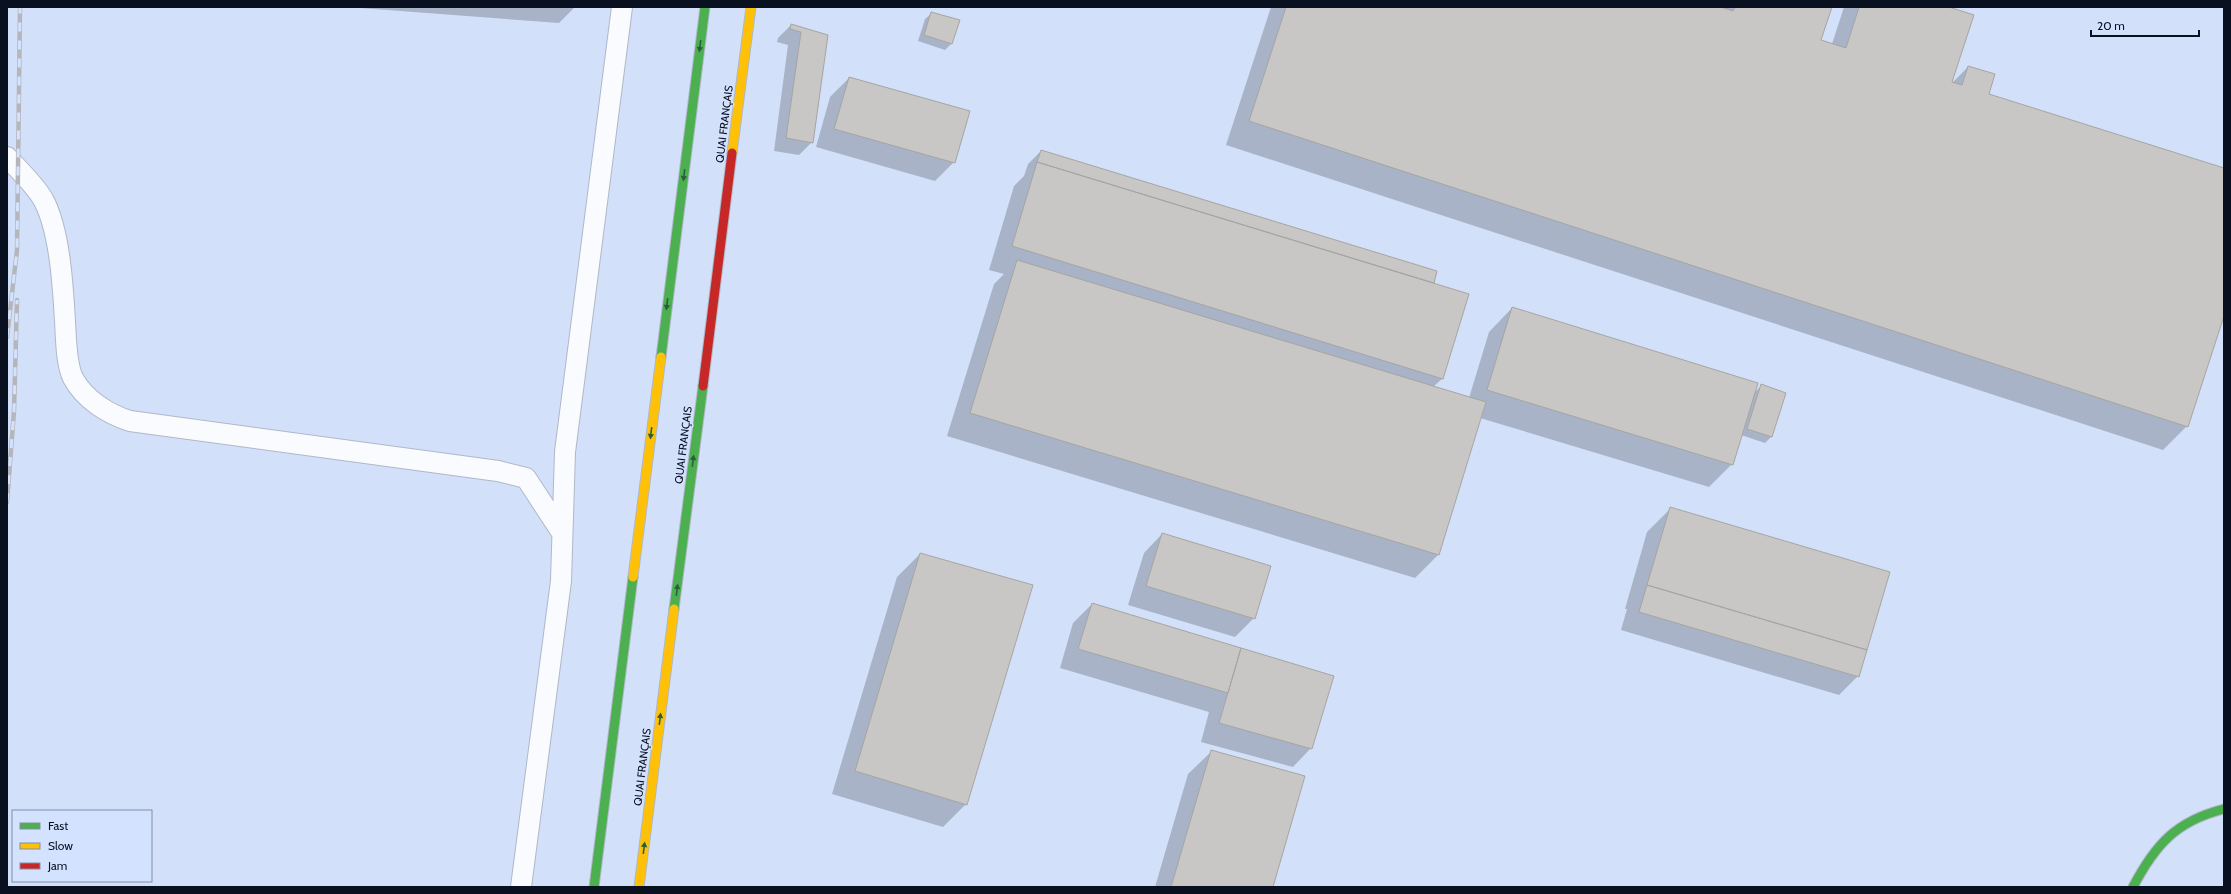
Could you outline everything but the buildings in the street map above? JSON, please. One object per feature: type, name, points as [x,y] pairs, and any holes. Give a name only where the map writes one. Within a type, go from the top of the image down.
[{"type":"main road","points":[[594,887],[705,7]]},
{"type":"main road","name":"QUAI FRANÇAIS","points":[[639,887],[751,7]]},
{"type":"main road","points":[[2133,887],[2148,859],[2177,830],[2213,811],[2224,810]]},
{"type":"lane","points":[[521,887],[561,581],[565,452],[622,7]]},
{"type":"lane","points":[[7,156],[44,200],[59,254],[67,350],[73,377],[98,406],[115,416],[130,421],[498,470],[526,478],[562,533]]},
{"type":"shaded area","points":[[7,7],[2224,7],[2224,887],[7,887]]},
{"type":"railway","points":[[7,337],[17,250],[20,7]]},
{"type":"railway","points":[[7,502],[14,411],[17,300]]},
{"type":"traffic: fast","points":[[661,357],[705,7]]},
{"type":"traffic: fast","points":[[674,609],[703,386]]},
{"type":"traffic: fast","points":[[594,887],[633,577]]},
{"type":"traffic: fast","points":[[2133,887],[2150,859],[2169,837],[2193,820],[2224,809]]},
{"type":"traffic: slow","points":[[732,153],[751,7]]},
{"type":"traffic: slow","points":[[633,577],[661,357]]},
{"type":"traffic: slow","points":[[639,887],[674,609]]},
{"type":"traffic: jam","points":[[703,386],[732,153]]}]
